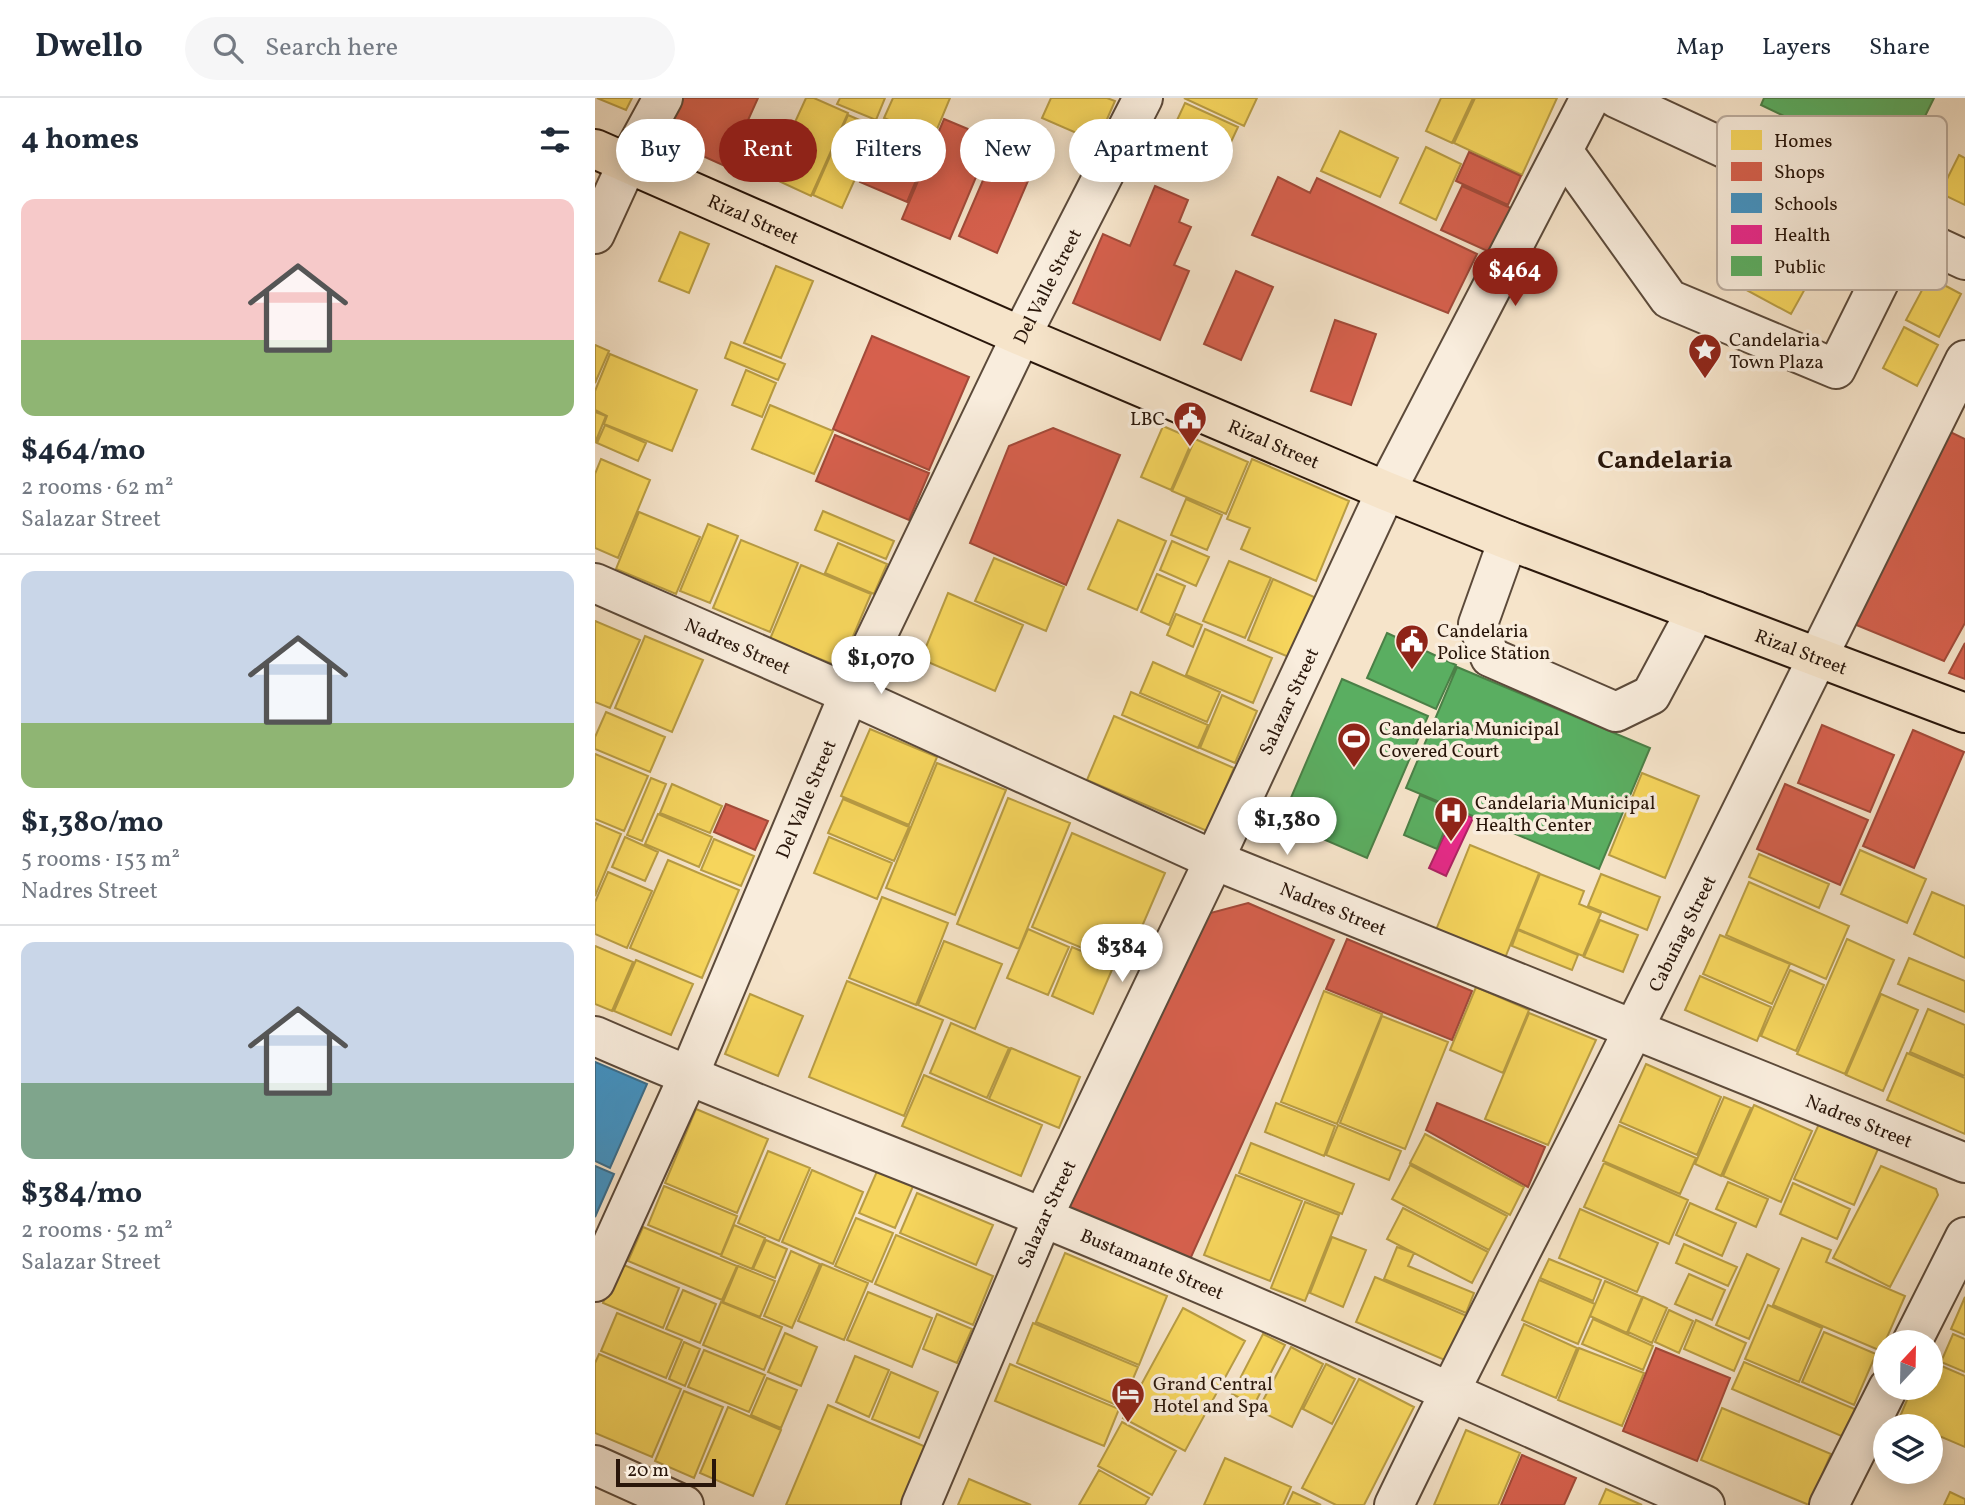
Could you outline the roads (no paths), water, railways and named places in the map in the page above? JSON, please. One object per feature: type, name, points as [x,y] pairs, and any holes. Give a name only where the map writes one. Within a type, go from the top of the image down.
[{"type":"main road","name":"Rizal Street","points":[[611,157],[1021,336],[1386,491],[1965,713]]},
{"type":"street","points":[[595,234],[611,157],[663,98]]},
{"type":"street","name":"Del Valle Street","points":[[595,1282],[688,1077],[849,694],[1021,336],[1143,98]]},
{"type":"street","name":"Salazar Street","points":[[922,1505],[1044,1217],[1386,491],[1590,98]]},
{"type":"street","points":[[1616,98],[1717,145]]},
{"type":"street","points":[[1563,151],[1669,299],[1836,369],[1875,290]]},
{"type":"street","points":[[1947,252],[1965,260]]},
{"type":"street","name":"Cabuñag Street","points":[[1394,1505],[1449,1391],[1634,1029],[1965,360]]},
{"type":"street","points":[[1508,540],[1478,624],[1490,657],[1616,712],[1651,695],[1696,611]]},
{"type":"street","name":"Nadres Street","points":[[595,583],[849,694],[1214,860],[1965,1163]]},
{"type":"street","name":"Bustamante Street","points":[[595,1036],[688,1077],[1044,1217],[1449,1391],[1705,1505]]},
{"type":"street","points":[[1918,1330],[1965,1237]]},
{"type":"street","points":[[1829,1505],[1882,1400]]},
{"type":"street","points":[[595,1465],[684,1505]]},
{"type":"place","name":"Candelaria Town Plaza","points":[[1705,380]]},
{"type":"place","name":"LBC","points":[[1190,448]]},
{"type":"place","name":"Candelaria Police Station","points":[[1412,671]]},
{"type":"place","name":"Candelaria Municipal Covered Court","points":[[1354,769]]},
{"type":"place","name":"Candelaria Municipal Health Center","points":[[1451,843]]},
{"type":"place","name":"Grand Central Hotel and Spa","points":[[1128,1424]]},
{"type":"district","name":"Candelaria","points":[[1665,459]]}]
